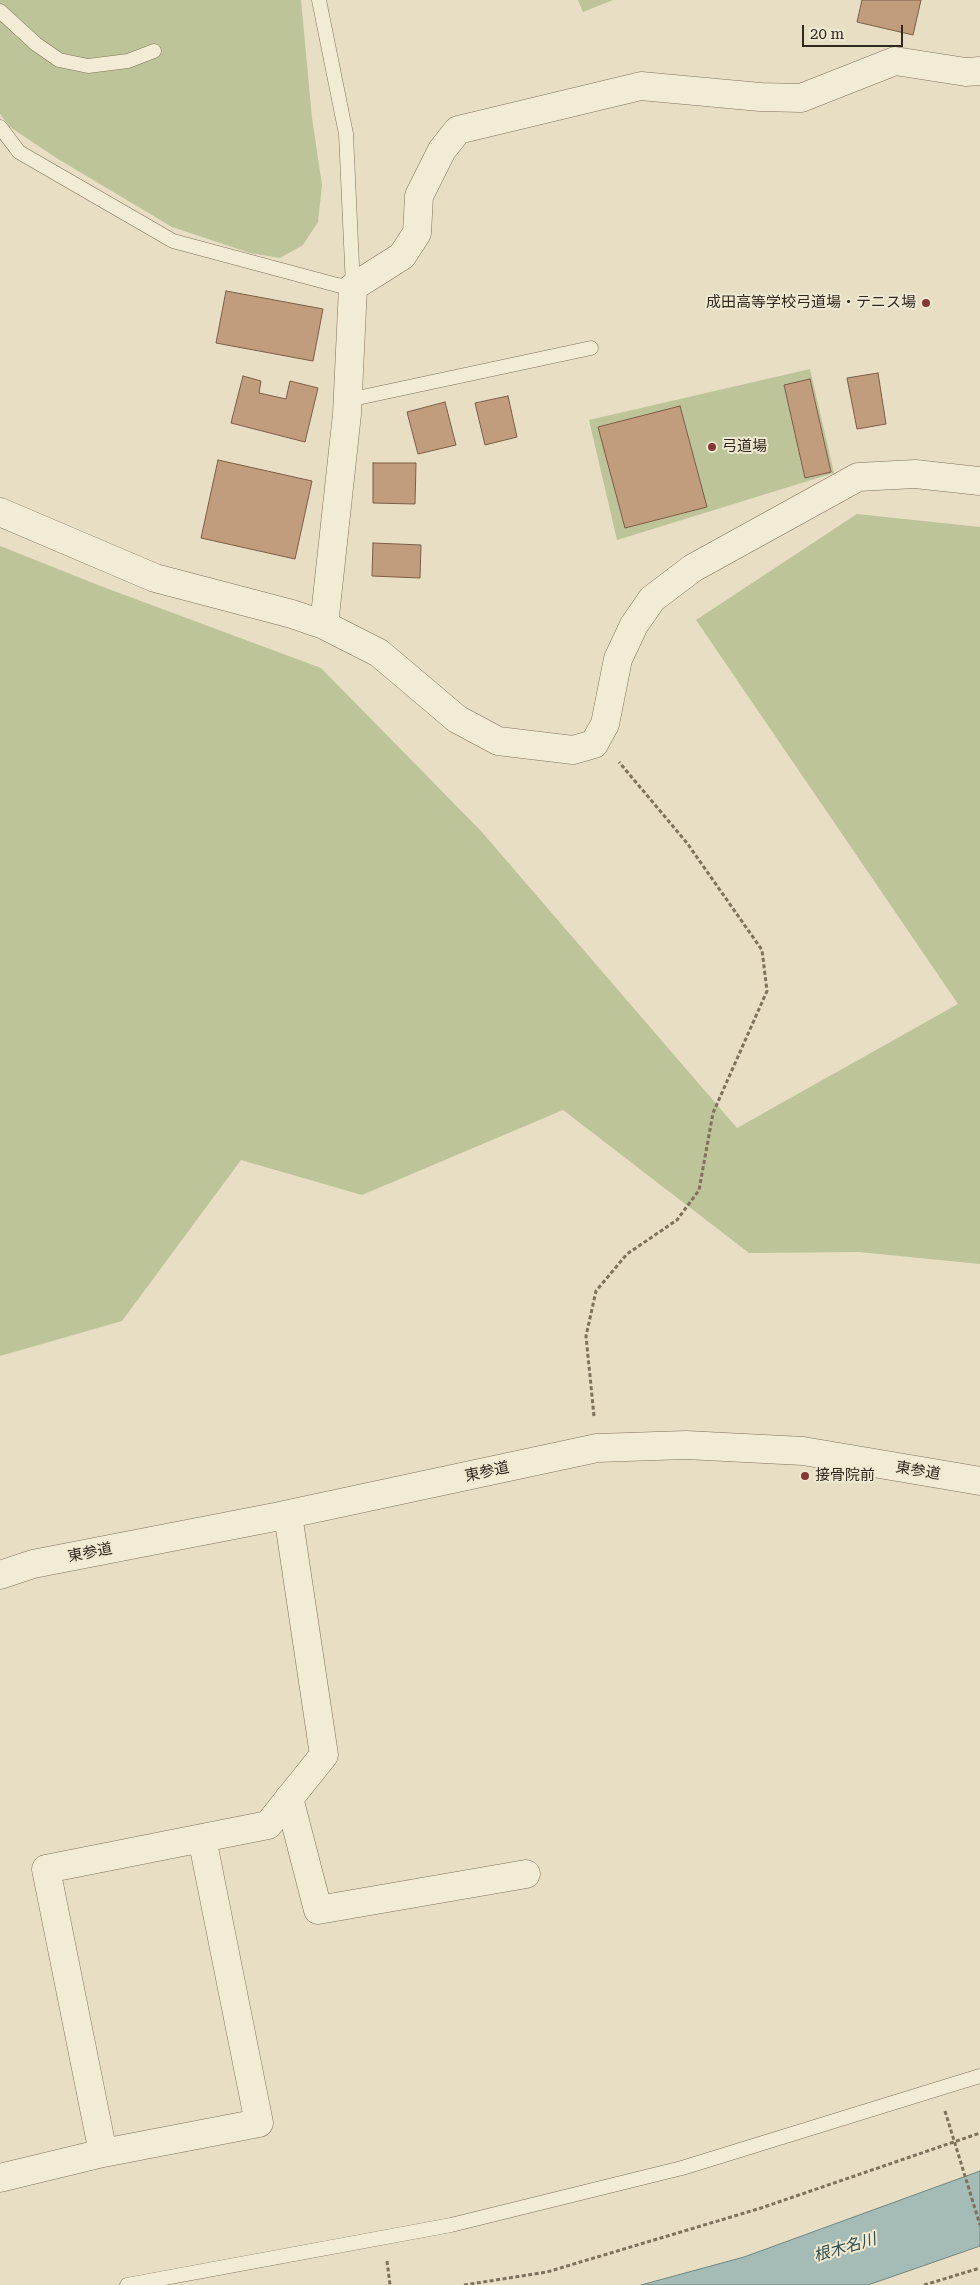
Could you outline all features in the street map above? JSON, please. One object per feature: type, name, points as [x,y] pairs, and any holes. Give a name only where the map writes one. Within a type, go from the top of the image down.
[{"type":"street","points":[[324,625],[348,400],[353,287],[402,256],[417,233],[420,196],[442,150],[458,130],[641,86],[760,97],[801,98],[895,61],[966,72],[980,71]]},
{"type":"street","points":[[0,512],[154,578],[292,614],[324,625],[379,652],[457,720],[498,741],[573,750],[594,744],[605,724],[618,659],[634,625],[652,598],[693,568],[858,477],[914,474],[980,481]]},
{"type":"street","name":"東参道","points":[[0,1576],[33,1564],[288,1514],[597,1448],[686,1445],[803,1451],[980,1481]]},
{"type":"street","points":[[103,2153],[46,1869],[268,1825],[324,1755],[288,1514]]},
{"type":"street","points":[[289,1798],[318,1910],[526,1874]]},
{"type":"street","points":[[0,2178],[103,2153],[259,2122],[202,1838]]},
{"type":"lane","points":[[0,127],[19,152],[173,241],[337,285],[353,287],[346,134],[319,0]]},
{"type":"lane","points":[[0,10],[36,44],[59,60],[88,66],[128,61],[154,51]]},
{"type":"lane","points":[[348,400],[591,348]]},
{"type":"lane","points":[[127,2285],[451,2225],[682,2168],[980,2076]]},
{"type":"path","points":[[597,1448],[586,1336],[596,1291],[628,1254],[677,1220],[699,1190],[714,1113],[766,991],[762,950],[687,843],[598,736]]},
{"type":"path","points":[[938,2089],[980,2225]]},
{"type":"path","points":[[464,2285],[547,2272],[761,2208],[980,2133]]},
{"type":"path","points":[[924,2285],[980,2268]]},
{"type":"green space","points":[[0,0],[301,0],[312,118],[322,185],[318,222],[303,245],[280,258],[250,253],[172,227],[58,159],[10,127],[0,114]]},
{"type":"green space","points":[[578,0],[613,0],[583,12]]},
{"type":"green space","name":"弓道場","points":[[810,369],[834,473],[617,540],[589,420]]},
{"type":"green space","points":[[857,514],[980,527],[980,1264],[859,1252],[749,1253],[563,1110],[362,1195],[241,1160],[122,1321],[0,1356],[0,546],[103,587],[321,668],[481,831],[737,1128],[958,1004],[696,620]]},
{"type":"water","name":"根木名川","points":[[980,2171],[980,2246],[868,2285],[641,2285],[744,2257]]},
{"type":"building","points":[[862,0],[921,0],[913,35],[857,22]]},
{"type":"building","points":[[226,291],[323,309],[313,361],[216,343]]},
{"type":"building","points":[[878,373],[886,424],[857,429],[847,378]]},
{"type":"building","points":[[243,376],[261,381],[259,393],[286,399],[290,381],[318,388],[305,442],[231,423]]},
{"type":"building","points":[[810,379],[831,472],[805,478],[784,385]]},
{"type":"building","points":[[508,396],[517,437],[485,445],[475,403]]},
{"type":"building","points":[[445,402],[456,445],[418,454],[407,412]]},
{"type":"building","points":[[680,406],[707,507],[625,528],[598,427]]},
{"type":"building","points":[[218,460],[312,481],[295,559],[201,538]]},
{"type":"building","points":[[373,463],[416,463],[415,504],[373,503]]},
{"type":"building","points":[[373,543],[421,545],[420,578],[372,576]]},
{"type":"place","name":"成田高等学校弓道場・テニス場","points":[[926,303]]},
{"type":"place","name":"弓道場","points":[[712,447]]},
{"type":"place","name":"接骨院前","points":[[805,1476]]}]
